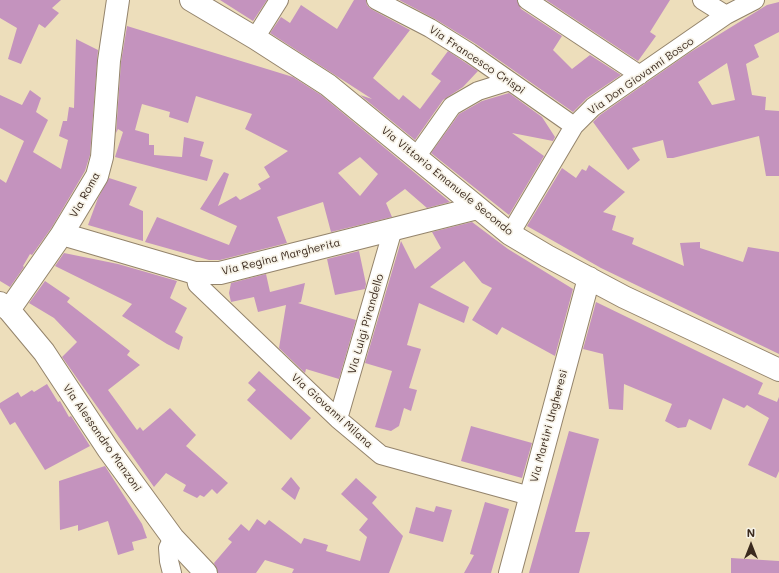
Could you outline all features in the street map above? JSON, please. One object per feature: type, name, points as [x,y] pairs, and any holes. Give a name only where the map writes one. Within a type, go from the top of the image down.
[{"type":"street","name":"Via Vittorio Emanuele Secondo","points":[[190,0],[255,38],[328,85],[510,234],[547,256],[589,278],[779,370]]},
{"type":"street","points":[[255,38],[279,0]]},
{"type":"street","name":"Via Francesco Crispi","points":[[376,0],[430,28],[574,126]]},
{"type":"street","points":[[527,0],[640,75]]},
{"type":"street","points":[[702,0],[726,15]]},
{"type":"street","name":"Via Don Giovanni Bosco","points":[[510,234],[574,126],[593,107],[726,15],[755,0]]},
{"type":"street","name":"Via Roma","points":[[4,306],[62,234],[97,176],[102,157],[116,6]]},
{"type":"street","points":[[416,157],[452,106],[478,91],[510,81]]},
{"type":"street","name":"Via Regina Margherita","points":[[62,234],[195,273],[220,273],[477,208]]},
{"type":"street","name":"Via Luigi Pirandello","points":[[338,419],[393,229]]},
{"type":"street","name":"Via Giovanni Milana","points":[[195,273],[198,284],[338,419],[381,455],[530,496]]},
{"type":"street","name":"Via Martiri Ungheresi","points":[[510,573],[589,278]]},
{"type":"street","name":"Via Alessandro Manzoni","points":[[4,306],[44,352],[108,448],[173,538],[206,573]]},
{"type":"street","points":[[172,573],[168,548],[173,538]]},
{"type":"building","points":[[0,0],[61,0],[52,8],[59,13],[45,28],[39,24],[21,64],[8,59],[17,28],[0,18]]},
{"type":"building","points":[[220,0],[267,0],[253,21]]},
{"type":"building","points":[[354,0],[366,0],[367,5],[371,9],[410,30],[373,78],[399,100],[403,95],[420,109],[441,81],[431,74],[448,51],[478,71],[463,87],[443,100],[415,140],[360,95],[372,99],[270,33],[281,17],[290,23],[301,5],[337,29]]},
{"type":"building","points":[[399,0],[517,0],[521,9],[562,36],[553,50],[572,69],[590,55],[621,75],[587,98],[573,112],[476,44],[435,19]]},
{"type":"building","points":[[546,0],[670,0],[650,32],[656,36],[638,61]]},
{"type":"building","points":[[779,2],[779,32],[754,45],[759,57],[746,64],[752,95],[766,97],[765,110],[779,111],[779,176],[766,176],[759,136],[673,158],[667,158],[663,140],[632,148],[640,160],[628,170],[593,122],[600,115],[689,53],[767,5]],"holes":[[[727,63],[735,100],[712,105],[698,82]]]},
{"type":"building","points":[[127,26],[293,77],[321,95],[450,202],[427,208],[405,189],[386,203],[392,217],[331,232],[323,202],[277,217],[287,243],[220,260],[209,260],[145,242],[157,217],[229,245],[237,226],[200,209],[224,172],[229,174],[218,206],[236,196],[240,200],[261,189],[258,184],[270,177],[264,167],[288,151],[245,129],[252,114],[196,96],[188,123],[169,117],[170,112],[142,104],[135,130],[149,134],[149,145],[154,145],[154,155],[182,157],[184,137],[204,142],[200,156],[213,160],[207,181],[115,157],[123,132],[118,129],[116,133],[121,62]],"holes":[[[360,157],[378,174],[360,196],[338,173]]]},
{"type":"building","points":[[76,39],[98,50],[90,155],[85,171],[52,227],[32,255],[30,254],[23,266],[24,267],[10,287],[0,281],[0,179],[6,183],[24,141],[0,128],[0,95],[22,105],[30,90],[41,98],[36,112],[48,120],[33,152],[61,169],[68,140],[59,136],[63,121],[67,121],[69,107],[74,108]]},
{"type":"building","points":[[509,93],[542,117],[555,137],[553,141],[512,133],[544,156],[509,215],[431,153],[459,114],[482,101]]},
{"type":"building","points":[[589,165],[625,192],[603,212],[616,216],[612,230],[634,238],[632,244],[684,266],[680,243],[700,242],[700,248],[743,262],[748,247],[779,252],[779,354],[601,268],[527,226],[562,168],[576,178],[582,169],[586,171]]},
{"type":"building","points":[[109,178],[137,187],[129,205],[143,211],[143,241],[88,225],[98,198]]},
{"type":"building","points":[[472,222],[508,249],[573,289],[555,356],[502,327],[497,335],[472,320],[492,288],[482,283],[464,261],[430,287],[469,307],[464,323],[419,303],[407,345],[421,349],[409,388],[417,390],[411,411],[404,408],[399,426],[391,431],[375,427],[392,371],[365,363],[401,241],[415,269],[441,248],[432,232]]},
{"type":"building","points":[[359,251],[366,284],[365,289],[335,295],[327,259]]},
{"type":"building","points":[[64,253],[118,264],[177,281],[170,298],[187,308],[175,332],[183,337],[179,350],[122,316],[132,304],[55,266]]},
{"type":"building","points":[[266,274],[270,292],[305,283],[301,302],[298,303],[356,320],[339,379],[306,369],[305,373],[279,348],[286,305],[258,312],[254,297],[231,302],[229,293],[231,283]]},
{"type":"building","points":[[45,281],[70,298],[67,302],[130,351],[127,355],[140,365],[108,390],[137,430],[140,427],[143,431],[170,408],[196,435],[186,446],[228,483],[217,494],[212,489],[204,497],[200,495],[197,498],[183,491],[186,485],[166,473],[154,487],[62,357],[77,342],[54,318],[29,303]]},
{"type":"building","points":[[596,302],[763,383],[758,394],[777,402],[779,397],[779,471],[776,478],[748,465],[769,418],[747,405],[744,408],[723,398],[711,430],[689,419],[686,427],[678,428],[665,421],[672,404],[624,384],[623,410],[609,409],[603,354],[583,349]]},
{"type":"building","points":[[259,371],[311,418],[291,440],[247,400],[256,390],[248,383]]},
{"type":"building","points":[[47,384],[58,402],[60,401],[69,417],[71,416],[90,446],[45,470],[15,422],[10,425],[0,408],[0,403],[18,392],[21,397],[32,390],[34,392]]},
{"type":"building","points":[[471,426],[532,443],[522,478],[461,461]]},
{"type":"building","points":[[569,431],[599,439],[575,532],[590,532],[579,573],[529,573]]},
{"type":"building","points":[[105,466],[142,524],[147,538],[132,542],[134,550],[118,555],[108,521],[78,531],[78,525],[60,530],[59,481]]},
{"type":"building","points":[[291,477],[300,488],[295,500],[281,489]]},
{"type":"building","points":[[356,478],[377,497],[372,503],[403,536],[389,573],[292,573],[294,569],[265,560],[256,573],[218,573],[214,563],[232,542],[228,539],[241,524],[249,531],[257,519],[265,525],[269,520],[301,544],[304,538],[328,545],[326,551],[360,561],[367,537],[359,530],[368,519],[341,494]]},
{"type":"building","points":[[485,502],[509,509],[491,573],[464,573],[474,555],[470,554]]},
{"type":"building","points":[[436,506],[452,510],[443,542],[409,533],[416,507],[434,512]]},
{"type":"building","points":[[731,558],[779,561],[779,573],[731,573]]}]
